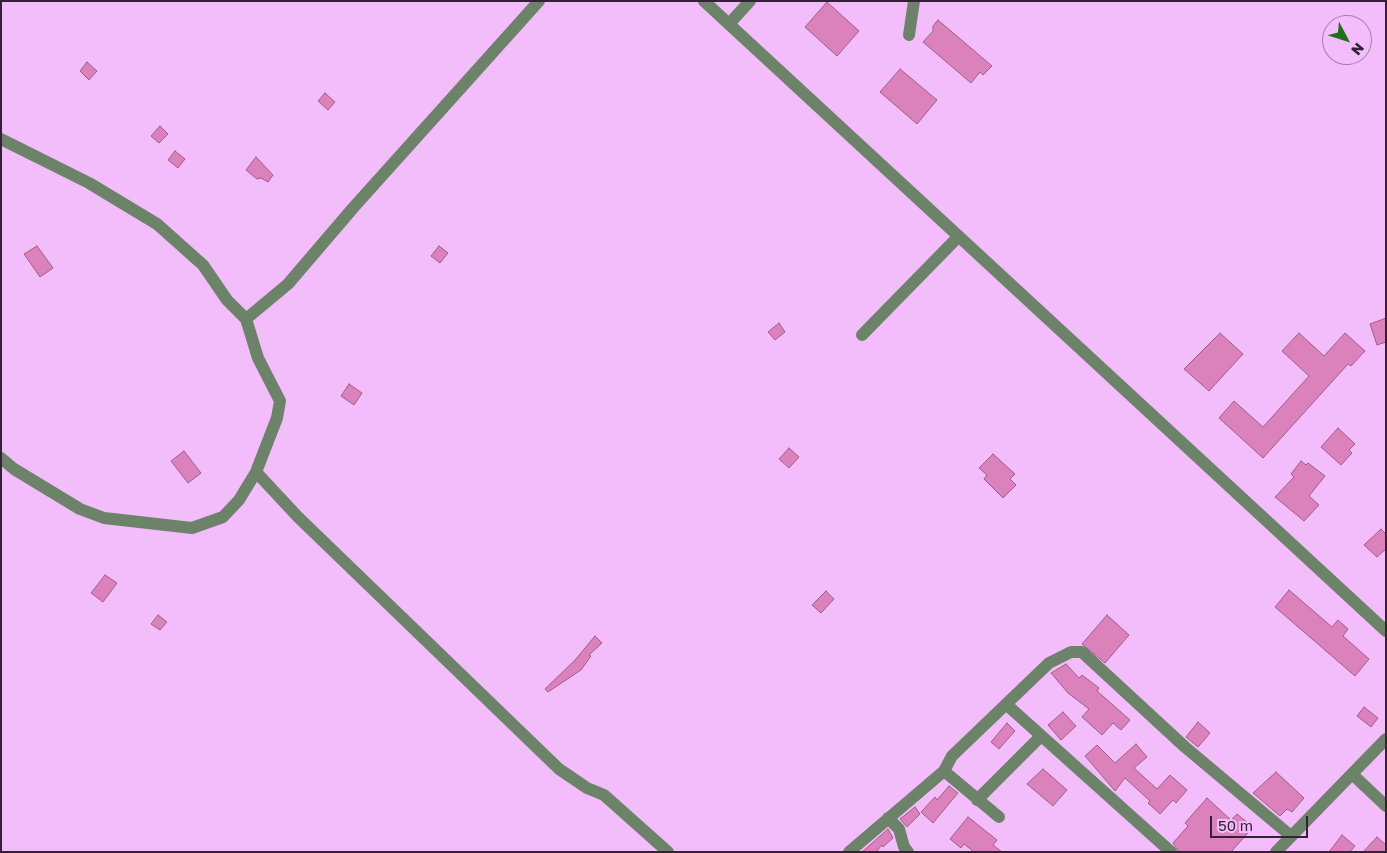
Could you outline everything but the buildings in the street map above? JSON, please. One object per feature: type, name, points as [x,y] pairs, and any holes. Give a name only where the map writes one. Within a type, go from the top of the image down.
[{"type":"street","points":[[246,319],[288,284],[353,208],[539,1]]},
{"type":"street","points":[[704,1],[1386,631]]},
{"type":"street","points":[[728,24],[750,1]]},
{"type":"street","points":[[909,35],[914,1]]},
{"type":"street","points":[[1,139],[89,183],[156,224],[203,265],[227,300],[246,319],[258,358],[280,401],[277,418],[256,472],[240,500],[222,517],[192,528],[104,518],[80,509],[14,469],[1,458]]},
{"type":"street","points":[[862,335],[958,236]]},
{"type":"street","points":[[256,472],[298,517],[559,769],[587,788],[604,795],[668,852]]},
{"type":"street","points":[[849,852],[944,771],[952,756],[973,734],[1007,705],[1049,663],[1071,652],[1082,652],[1184,747],[1291,836]]},
{"type":"street","points":[[1007,705],[1171,852]]},
{"type":"street","points":[[978,800],[1042,736]]},
{"type":"street","points":[[1276,852],[1386,739]]},
{"type":"street","points":[[944,771],[1000,816]]},
{"type":"street","points":[[1352,774],[1386,806]]},
{"type":"street","points":[[888,818],[899,829],[904,847],[908,852]]}]
